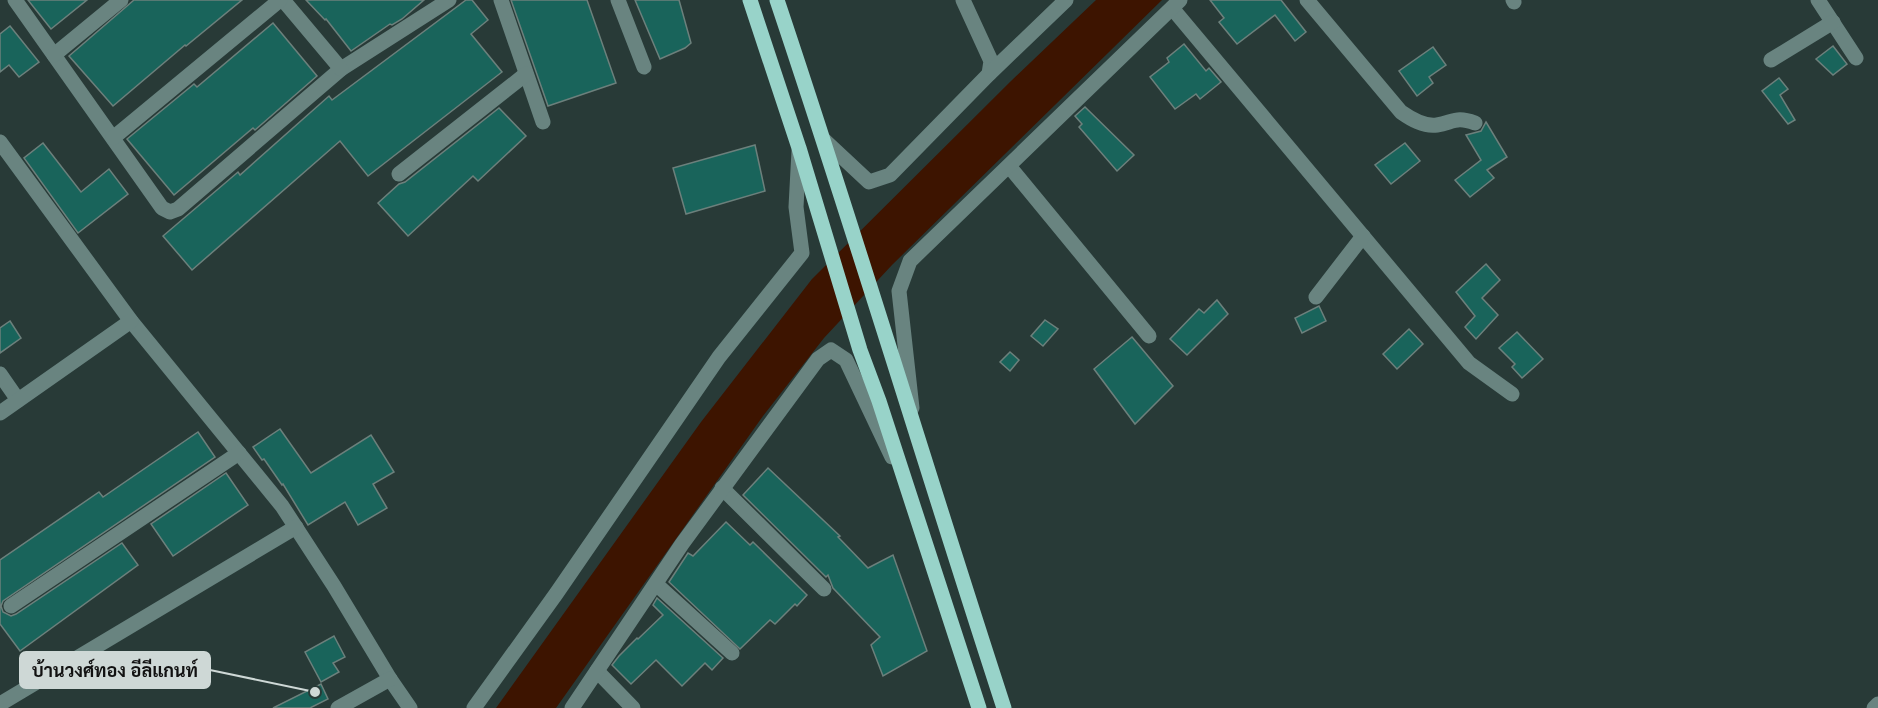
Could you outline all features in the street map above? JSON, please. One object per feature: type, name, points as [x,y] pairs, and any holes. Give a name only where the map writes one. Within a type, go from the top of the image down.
[{"type":"main road","points":[[750,0],[799,148],[860,350],[979,708]]},
{"type":"main road","points":[[777,0],[824,140],[1004,708]]},
{"type":"street","points":[[15,0],[162,208],[170,212],[178,209],[341,69],[449,0]]},
{"type":"street","points":[[54,55],[121,0]]},
{"type":"street","points":[[113,138],[281,0],[341,69]]},
{"type":"street","points":[[501,0],[543,122]]},
{"type":"street","points":[[618,0],[644,67]]},
{"type":"street","points":[[963,0],[991,61],[989,74]]},
{"type":"street","points":[[824,140],[869,182],[890,175],[989,74],[1066,0]]},
{"type":"street","points":[[1307,0],[1401,112],[1427,125],[1435,126],[1453,119],[1463,119],[1474,123]]},
{"type":"street","points":[[1818,0],[1856,58]]},
{"type":"street","points":[[915,433],[899,291],[910,261],[1176,4],[1363,236],[1469,363],[1512,394]]},
{"type":"street","points":[[1771,60],[1833,22]]},
{"type":"street","points":[[399,174],[526,74]]},
{"type":"street","points":[[0,142],[131,321],[296,527],[410,708]]},
{"type":"street","points":[[474,708],[556,594],[719,357],[802,253],[796,207],[799,148]]},
{"type":"street","points":[[1009,166],[1149,336]]},
{"type":"street","points":[[1316,297],[1363,236]]},
{"type":"street","points":[[0,413],[131,321]]},
{"type":"street","points":[[572,708],[722,488],[818,359],[831,350],[846,360],[910,495]]},
{"type":"street","points":[[0,374],[18,400]]},
{"type":"street","points":[[10,606],[239,453]]},
{"type":"street","points":[[722,488],[824,590]]},
{"type":"street","points":[[0,704],[296,527]]},
{"type":"street","points":[[656,584],[732,653]]},
{"type":"street","points":[[597,670],[633,708]]},
{"type":"street","points":[[338,708],[390,679]]},
{"type":"street","points":[[1874,708],[1878,704]]},
{"type":"shaded area","points":[[1096,0],[1162,0],[892,265],[824,338],[763,416],[556,708],[496,708],[701,422],[812,279]]},
{"type":"building","points":[[28,0],[87,0],[51,29]]},
{"type":"building","points":[[134,0],[242,0],[113,106],[69,56]]},
{"type":"building","points":[[306,0],[424,0],[402,19],[390,24],[351,51],[326,19]]},
{"type":"building","points":[[466,0],[472,0],[488,20],[471,34],[502,72],[368,176],[340,141],[192,270],[163,236],[238,172],[240,175],[329,96],[332,100]]},
{"type":"building","points":[[511,0],[587,0],[616,83],[548,106]]},
{"type":"building","points":[[635,0],[679,0],[691,43],[660,59]]},
{"type":"building","points":[[1210,0],[1281,0],[1306,32],[1295,41],[1275,15],[1237,44],[1219,22],[1224,18]]},
{"type":"building","points":[[273,23],[317,76],[255,130],[253,128],[174,195],[127,139],[194,84],[197,87]]},
{"type":"building","points":[[10,26],[39,62],[19,77],[9,65],[0,72],[0,34]]},
{"type":"building","points":[[1184,44],[1206,71],[1209,68],[1221,82],[1200,99],[1196,94],[1175,109],[1150,77],[1169,62],[1167,58]]},
{"type":"building","points":[[1833,46],[1847,64],[1833,75],[1816,59]]},
{"type":"building","points":[[1433,47],[1446,65],[1429,77],[1433,83],[1417,96],[1399,71]]},
{"type":"building","points":[[1779,78],[1788,89],[1780,95],[1795,120],[1788,124],[1762,91]]},
{"type":"building","points":[[1085,107],[1134,155],[1117,171],[1079,127],[1082,124],[1075,116]]},
{"type":"building","points":[[499,108],[526,136],[478,181],[473,176],[408,236],[378,203],[399,184],[405,182]]},
{"type":"building","points":[[1486,122],[1507,157],[1487,170],[1494,178],[1470,197],[1455,180],[1481,160],[1466,135],[1481,131]]},
{"type":"building","points":[[43,143],[81,192],[109,169],[128,194],[78,233],[24,158]]},
{"type":"building","points":[[1405,143],[1420,161],[1391,184],[1375,165]]},
{"type":"building","points":[[755,145],[765,191],[686,214],[673,168]]},
{"type":"building","points":[[1486,264],[1500,280],[1482,298],[1498,315],[1476,339],[1465,327],[1475,316],[1456,292]]},
{"type":"building","points":[[1217,300],[1228,314],[1187,355],[1170,339],[1199,309],[1204,313]]},
{"type":"building","points":[[1319,306],[1326,321],[1302,333],[1295,318]]},
{"type":"building","points":[[1045,320],[1058,329],[1043,346],[1031,336]]},
{"type":"building","points":[[10,321],[21,338],[0,353],[0,328]]},
{"type":"building","points":[[1409,329],[1423,344],[1397,369],[1383,354]]},
{"type":"building","points":[[1517,332],[1543,359],[1522,378],[1512,367],[1515,364],[1499,348]]},
{"type":"building","points":[[1132,337],[1173,386],[1135,424],[1094,369]]},
{"type":"building","points":[[1010,352],[1019,360],[1010,371],[1000,362]]},
{"type":"building","points":[[280,429],[311,473],[371,435],[394,472],[373,484],[387,508],[358,525],[345,502],[308,525],[283,484],[253,447]]},
{"type":"building","points":[[198,432],[215,457],[3,601],[1,606],[3,612],[11,616],[16,614],[122,543],[138,565],[20,651],[0,624],[0,560],[99,492],[103,497]]},
{"type":"building","points":[[768,468],[840,536],[838,537],[868,568],[893,555],[927,651],[883,676],[871,645],[880,637],[833,588],[828,575],[826,577],[743,495]]},
{"type":"building","points":[[226,473],[248,505],[173,556],[151,524]]},
{"type":"building","points":[[726,522],[750,545],[753,542],[807,595],[775,624],[770,620],[740,649],[669,582],[688,553],[693,556]]},
{"type":"building","points":[[657,598],[723,658],[712,670],[705,663],[682,686],[656,660],[631,684],[612,665],[663,615],[653,605]]},
{"type":"building","points":[[334,636],[345,657],[333,663],[339,672],[321,682],[305,652]]},
{"type":"building","points":[[321,684],[328,699],[310,708],[273,708]]},
{"type":"place","name":"บ้านวงศ์ทอง อีลีแกนท์","points":[[315,692]]}]
